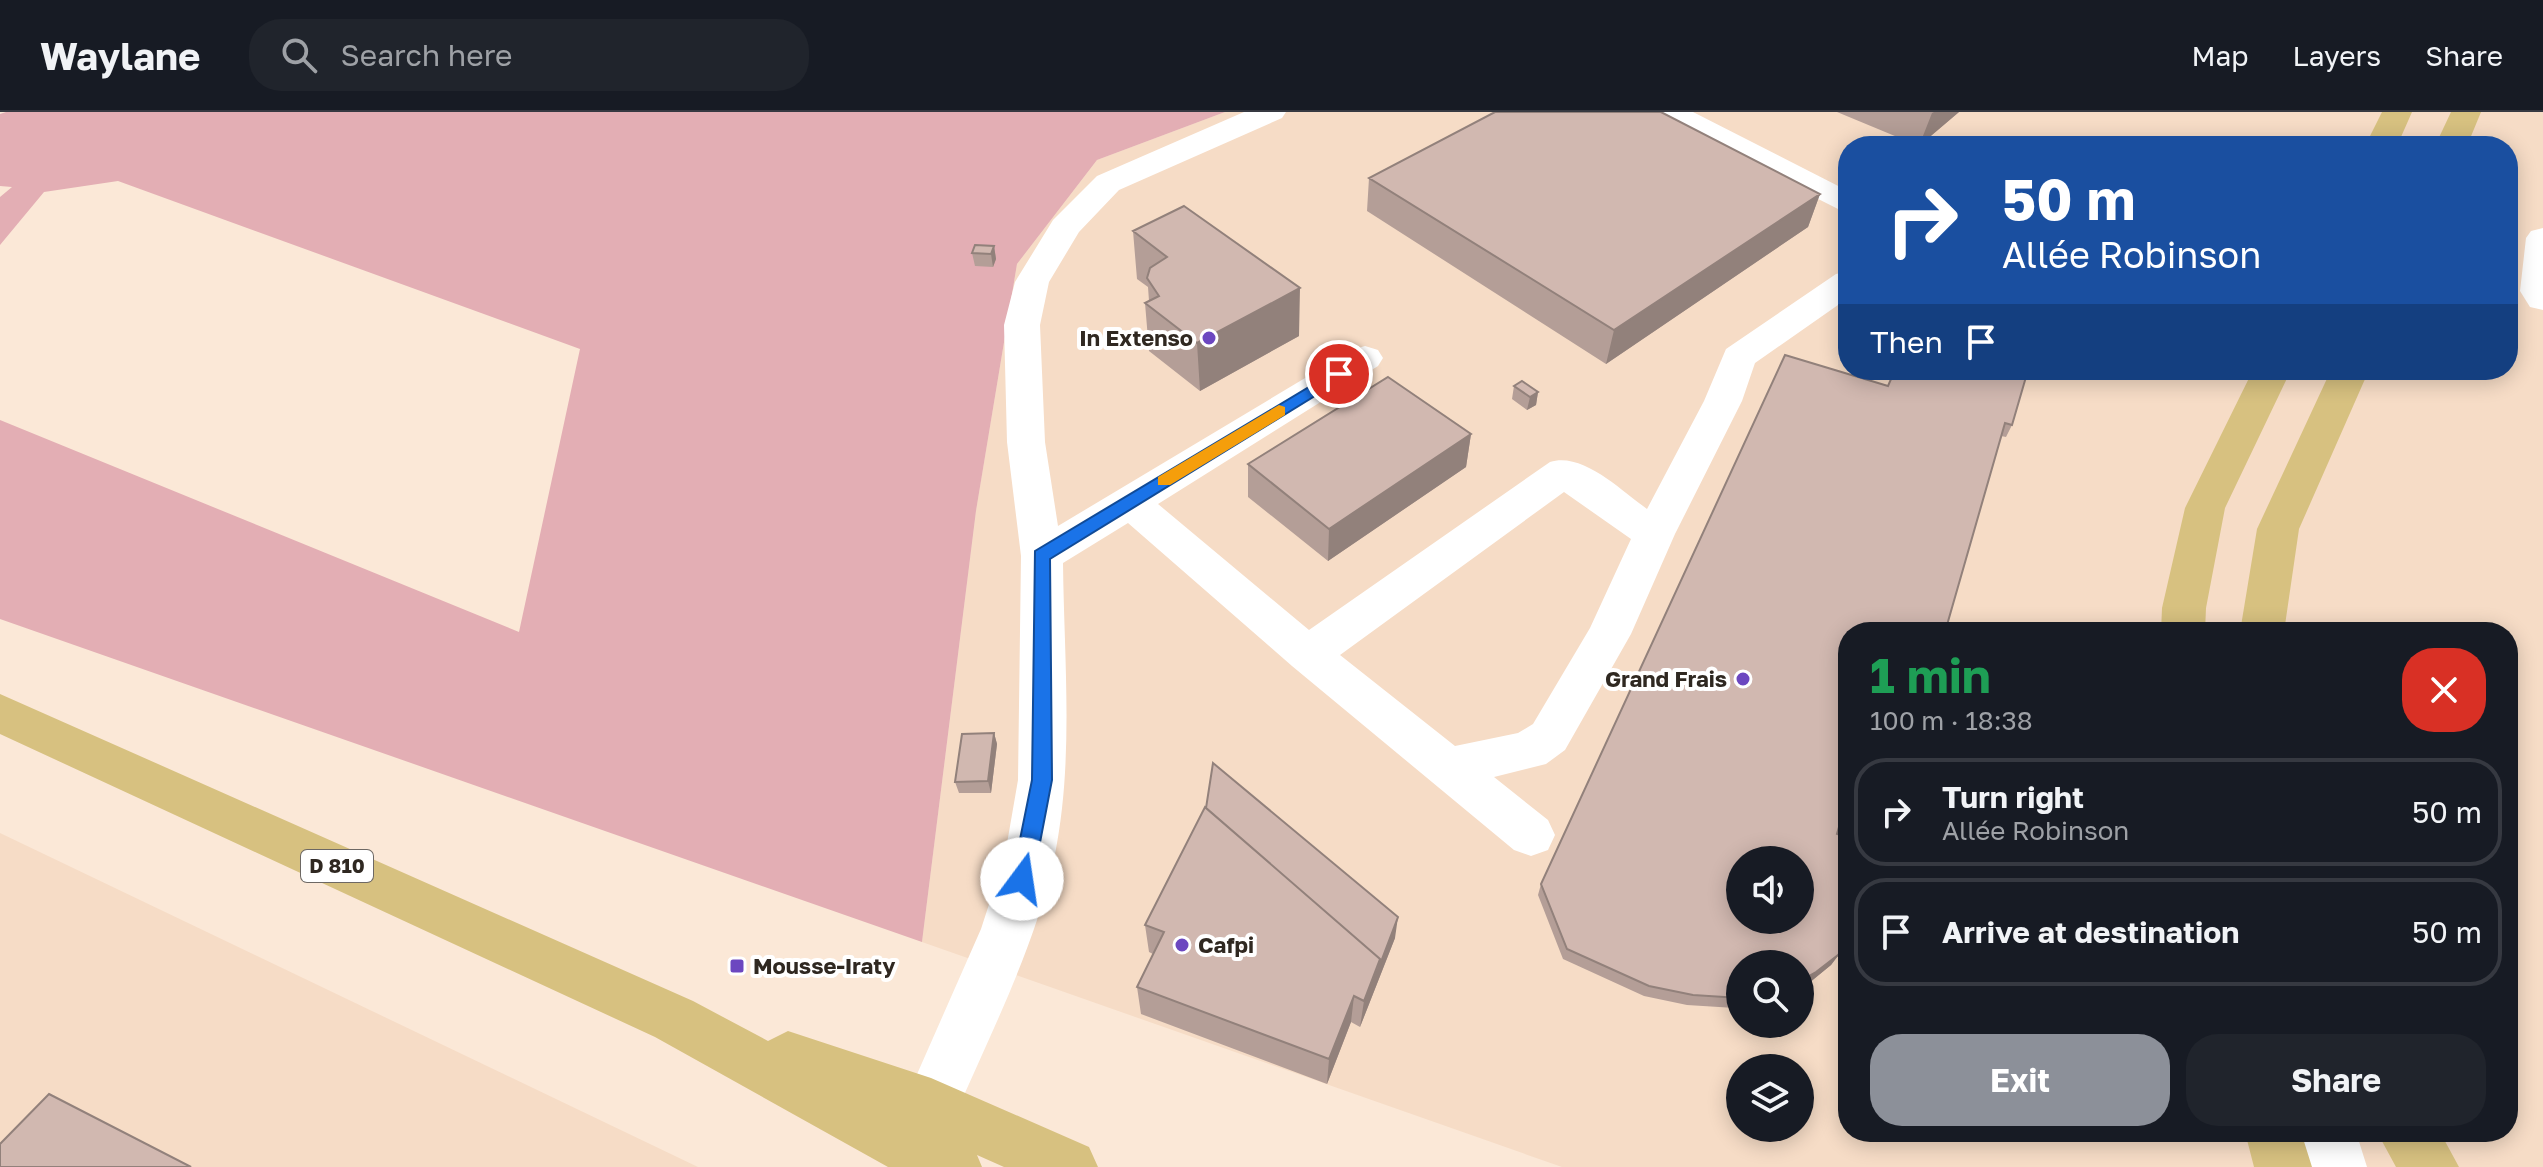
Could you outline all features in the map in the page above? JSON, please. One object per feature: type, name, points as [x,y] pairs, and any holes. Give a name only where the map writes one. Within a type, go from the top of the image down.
[{"type":"main road","points":[[2386,136],[2397,112]]},
{"type":"main road","points":[[2455,136],[2466,112]]},
{"type":"main road","points":[[2183,622],[2205,508],[2267,380]]},
{"type":"main road","points":[[2264,622],[2278,529],[2345,380]]},
{"type":"main road","name":"D 810","points":[[0,713],[674,1019],[910,1148],[953,1167]]},
{"type":"main road","name":"D 810","points":[[674,1019],[931,1106],[1069,1167]]},
{"type":"main road","points":[[2276,1142],[2283,1167]]},
{"type":"main road","points":[[2412,1142],[2430,1167]]},
{"type":"street","points":[[931,1106],[1007,929],[1030,855],[1042,780],[1042,556],[1026,442],[1022,325],[1032,282],[1065,227],[1108,183],[1173,152],[1271,112]]},
{"type":"street","points":[[1669,112],[1838,199]]},
{"type":"street","points":[[2543,238],[2538,291],[2543,299]]},
{"type":"street","points":[[1450,767],[1529,750],[1549,737],[1609,634],[1654,534],[1723,401],[1739,357],[1838,289]]},
{"type":"street","points":[[1042,556],[1365,358]]},
{"type":"street","points":[[1308,654],[1564,472],[1654,534]]},
{"type":"street","points":[[1130,502],[1308,654],[1531,835]]},
{"type":"street","points":[[2331,1142],[2338,1167]]},
{"type":"shaded area","points":[[1225,112],[2543,112],[2543,1167],[1562,1167],[922,942],[976,511],[1017,264],[1097,160]]},
{"type":"shaded area","points":[[1225,112],[1097,160],[1017,264],[976,511],[922,942],[0,619],[0,420],[519,632],[580,349],[118,181],[44,192],[0,245],[0,197],[12,187],[0,186],[0,114]]},
{"type":"shaded area","points":[[0,833],[698,1167],[0,1167]]},
{"type":"building","points":[[1495,112],[1661,112],[1820,194],[1614,330],[1369,178]]},
{"type":"building","points":[[1184,206],[1300,288],[1197,343],[1145,303],[1159,296],[1147,278],[1150,268],[1167,257],[1133,231]]},
{"type":"building","points":[[975,245],[994,246],[991,254],[972,253]]},
{"type":"building","name":"Grand Frais","points":[[1785,355],[1838,371],[1838,380],[1868,380],[1888,386],[1891,380],[2025,380],[2012,425],[2005,423],[1948,622],[1838,622],[1838,955],[1814,973],[1814,950],[1726,950],[1726,997],[1693,995],[1649,986],[1567,949],[1541,884]]},
{"type":"building","points":[[1388,377],[1471,434],[1329,529],[1248,464]]},
{"type":"building","points":[[1522,381],[1538,392],[1530,397],[1514,386]]},
{"type":"building","points":[[994,733],[988,781],[955,782],[962,734]]},
{"type":"building","points":[[1213,763],[1398,917],[1379,967],[1380,959],[1206,808]]},
{"type":"building","points":[[1205,807],[1380,959],[1364,1001],[1354,996],[1329,1059],[1137,987],[1164,932],[1145,925]]},
{"type":"building","points":[[49,1094],[191,1167],[0,1167],[0,1144]]},
{"type":"slow traffic","points":[[1164,481],[1279,411]]},
{"type":"place","name":"In Extenso","points":[[1209,338]]},
{"type":"place","name":"Grand Frais","points":[[1743,679]]},
{"type":"place","name":"Cafpi","points":[[1182,945]]},
{"type":"place","name":"Mousse-Iraty","points":[[737,966]]},
{"type":"route","points":[[1022,879],[1030,855],[1042,780],[1042,556],[1339,374]]}]
